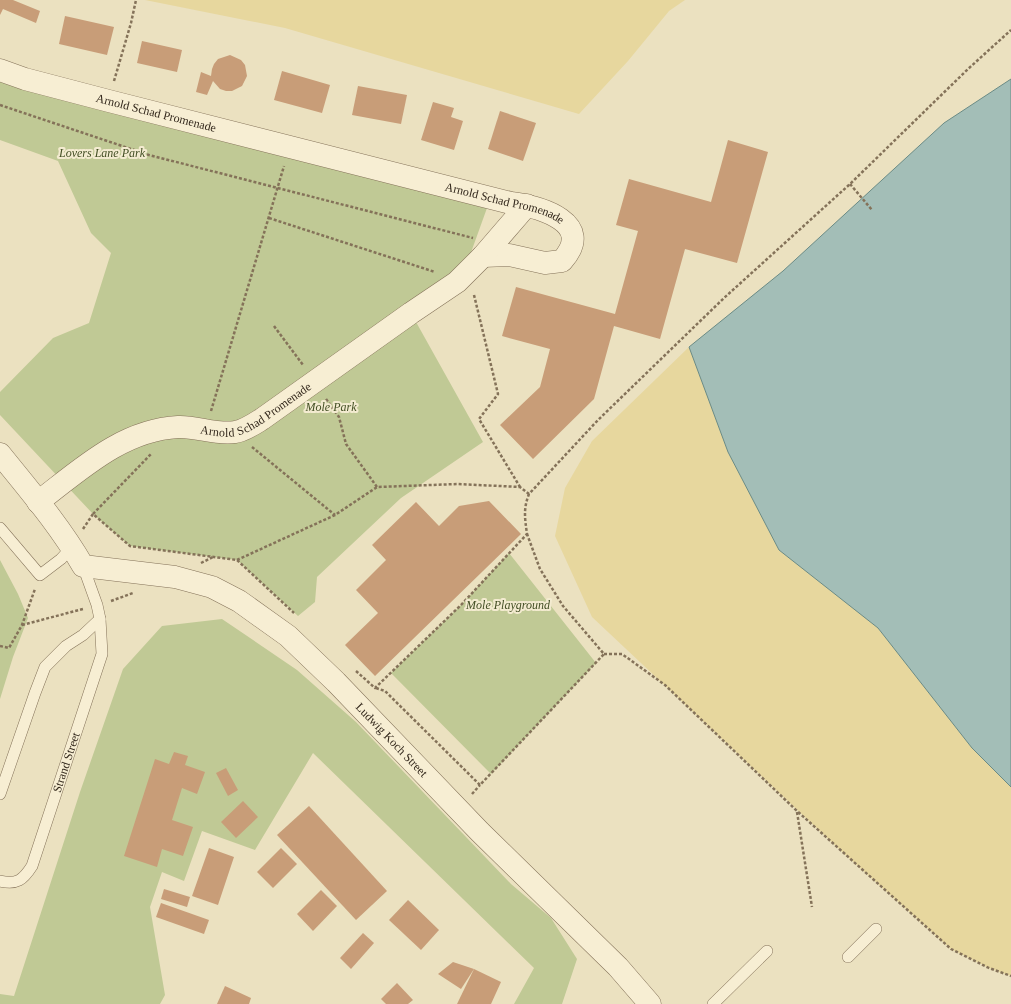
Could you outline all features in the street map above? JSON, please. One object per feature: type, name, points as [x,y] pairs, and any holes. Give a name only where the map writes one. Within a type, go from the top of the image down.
[{"type":"street","name":"Arnold Schad Promenade","points":[[0,70],[25,79],[109,101],[511,203],[527,205],[558,218],[568,224],[571,229],[573,240],[572,247],[562,262],[545,263],[480,247],[458,282],[251,426],[236,432],[208,431],[178,427],[153,431],[135,437],[104,452],[38,502]]},
{"type":"street","points":[[480,247],[527,205]]},
{"type":"street","name":"Strand Street","points":[[0,454],[72,546],[83,566]]},
{"type":"street","name":"Ludwig Koch Street","points":[[83,566],[175,577],[212,587],[239,601],[288,636],[336,682],[480,832],[618,967],[650,1004]]},
{"type":"lane","points":[[0,528],[40,575],[61,559],[72,546]]},
{"type":"lane","name":"Strand Street","points":[[0,881],[9,883],[16,882],[26,875],[32,866],[102,654],[100,619],[97,605],[83,566]]},
{"type":"lane","points":[[0,794],[35,693],[46,667],[66,646],[83,635],[100,619]]},
{"type":"lane","points":[[848,957],[876,929]]},
{"type":"lane","points":[[714,1004],[767,951]]},
{"type":"path","points":[[109,101],[136,0]]},
{"type":"path","points":[[604,654],[563,606],[540,569],[527,534],[525,519],[525,504],[530,494],[598,420],[724,298],[850,184],[968,69],[1011,30]]},
{"type":"path","points":[[0,105],[149,155],[278,188],[480,247]]},
{"type":"path","points":[[208,431],[212,404],[290,147]]},
{"type":"path","points":[[850,184],[872,210]]},
{"type":"path","points":[[269,218],[428,269],[473,288],[498,394],[479,419],[520,487],[530,494]]},
{"type":"path","points":[[274,326],[315,381],[339,417],[346,444],[377,487]]},
{"type":"path","points":[[248,445],[335,515]]},
{"type":"path","points":[[72,546],[93,514],[130,546],[237,560],[335,515],[377,487],[458,484],[520,487]]},
{"type":"path","points":[[375,688],[461,605],[527,534]]},
{"type":"path","points":[[175,577],[213,557]]},
{"type":"path","points":[[237,560],[298,616]]},
{"type":"path","points":[[0,646],[9,648],[22,625],[40,575]]},
{"type":"path","points":[[22,625],[97,605],[139,591]]},
{"type":"path","points":[[353,668],[375,688],[385,691],[480,785],[604,654],[622,654],[665,685],[797,811],[951,949],[989,968],[1011,976]]},
{"type":"path","points":[[797,811],[812,907]]},
{"type":"green space","name":"Mole Park","points":[[0,80],[19,87],[487,208],[469,258],[411,313],[483,442],[401,498],[317,577],[315,602],[298,616],[237,560],[130,546],[93,514],[0,415],[0,392],[53,338],[89,323],[111,253],[91,233],[58,161],[0,140]]},
{"type":"green space","name":"Mole Playground","points":[[509,553],[596,663],[491,774],[391,673],[461,605]]},
{"type":"green space","points":[[0,560],[18,594],[28,618],[13,657],[0,699]]},
{"type":"green space","points":[[222,619],[297,670],[356,722],[511,884],[551,918],[577,959],[562,1004],[514,1004],[534,968],[313,753],[255,850],[202,831],[184,881],[162,872],[150,907],[165,995],[160,1004],[0,1004],[0,994],[14,996],[80,792],[123,669],[162,626]]},
{"type":"sand","points":[[145,0],[685,0],[669,11],[628,61],[579,114],[285,28]]},
{"type":"sand","points":[[689,347],[728,452],[779,550],[878,628],[972,748],[1011,787],[1011,976],[989,968],[951,949],[840,850],[592,617],[555,536],[565,488],[592,441]]},
{"type":"water","points":[[1011,79],[1011,787],[972,748],[878,628],[779,550],[728,452],[689,347],[783,271],[944,123]]},
{"type":"building","points":[[0,0],[13,0],[40,11],[36,23],[3,9],[0,15]]},
{"type":"building","points":[[65,16],[114,27],[107,55],[59,44]]},
{"type":"building","points":[[142,41],[182,50],[177,72],[137,63]]},
{"type":"building","points":[[230,55],[241,60],[245,65],[247,76],[242,86],[232,91],[226,91],[220,89],[213,81],[207,95],[196,92],[201,72],[211,76],[214,64],[218,59]]},
{"type":"building","points":[[282,71],[330,85],[322,113],[274,100]]},
{"type":"building","points":[[358,86],[407,95],[401,124],[352,115]]},
{"type":"building","points":[[433,102],[454,108],[451,117],[463,121],[454,150],[421,140]]},
{"type":"building","points":[[500,111],[536,123],[523,161],[488,149]]},
{"type":"building","points":[[728,140],[768,152],[737,263],[685,249],[660,339],[614,326],[594,399],[533,459],[500,425],[540,387],[550,349],[502,336],[516,287],[615,314],[638,231],[616,225],[629,179],[711,202]]},
{"type":"building","points":[[489,501],[521,534],[375,676],[345,645],[378,613],[356,590],[386,560],[372,545],[416,502],[439,526],[459,506]]},
{"type":"building","points":[[174,752],[188,756],[185,765],[205,772],[197,794],[182,788],[172,820],[193,827],[183,856],[162,849],[157,867],[124,856],[155,759],[169,764]]},
{"type":"building","points":[[226,768],[238,790],[228,796],[216,773]]},
{"type":"building","points":[[243,801],[258,817],[236,838],[221,822]]},
{"type":"building","points":[[309,806],[387,891],[356,920],[277,835]]},
{"type":"building","points":[[209,848],[234,857],[218,905],[192,896]]},
{"type":"building","points":[[281,848],[297,864],[273,888],[257,872]]},
{"type":"building","points":[[164,889],[190,897],[187,907],[161,899]]},
{"type":"building","points":[[321,890],[337,906],[313,931],[297,914]]},
{"type":"building","points":[[408,900],[439,930],[421,950],[389,920]]},
{"type":"building","points":[[161,903],[209,920],[204,934],[156,917]]},
{"type":"building","points":[[363,933],[374,943],[351,969],[340,958]]},
{"type":"building","points":[[453,962],[474,969],[461,989],[438,974]]},
{"type":"building","points":[[474,969],[501,982],[491,1004],[457,1004]]},
{"type":"building","points":[[397,983],[413,1000],[408,1004],[386,1004],[381,999]]},
{"type":"building","points":[[225,986],[251,998],[249,1004],[217,1004]]},
{"type":"park label","name":"Lovers Lane Park","points":[[102,153]]}]
